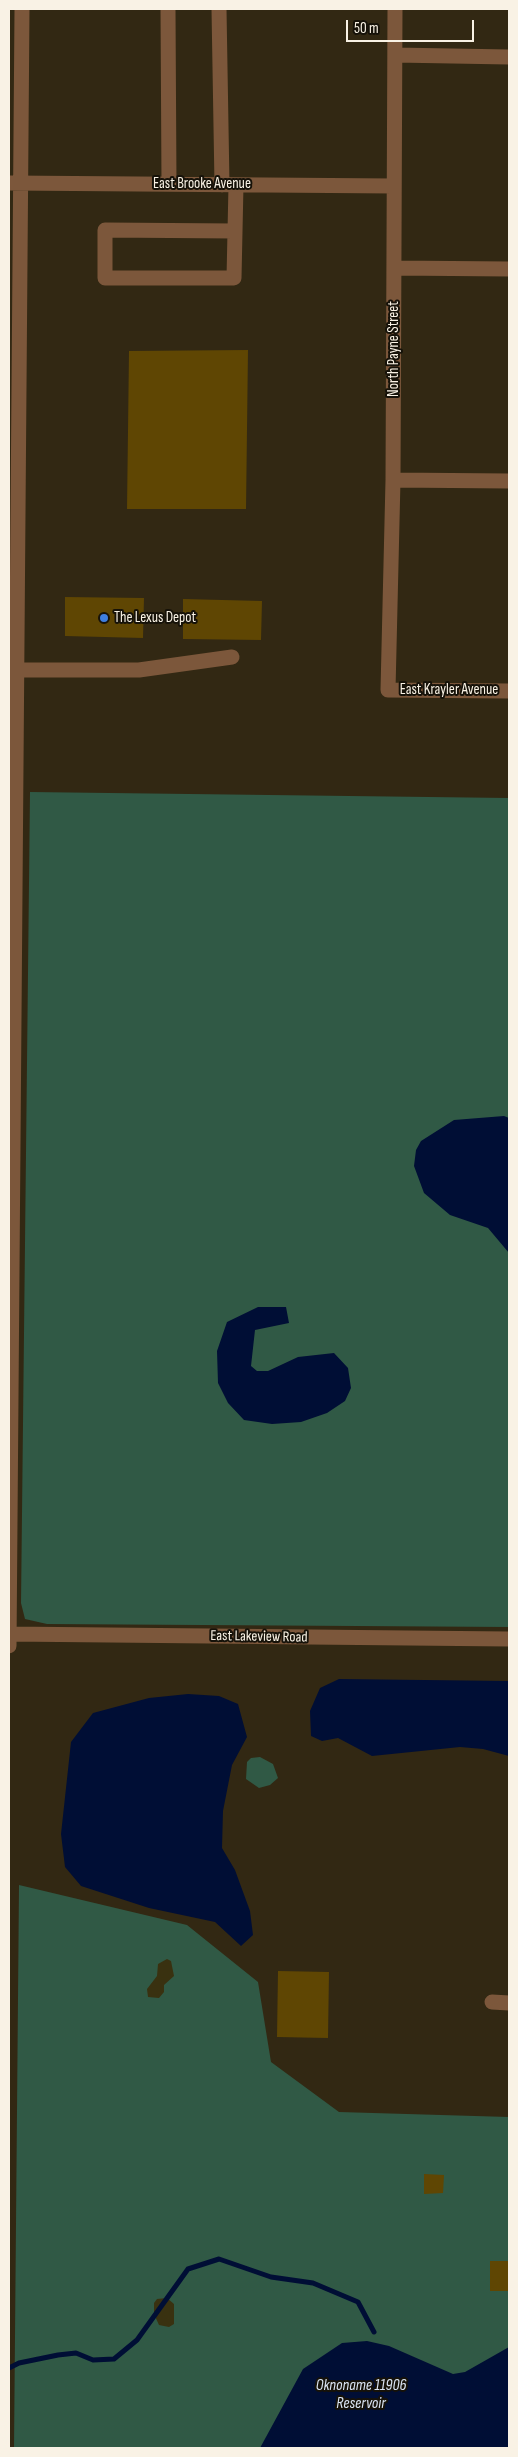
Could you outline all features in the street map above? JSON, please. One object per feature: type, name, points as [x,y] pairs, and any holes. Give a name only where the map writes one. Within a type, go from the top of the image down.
[{"type":"street","points":[[9,1646],[16,670],[13,618],[14,183],[22,9]]},
{"type":"street","points":[[168,9],[169,184]]},
{"type":"street","points":[[219,9],[229,185],[235,231],[234,278],[105,278],[105,230],[235,231]]},
{"type":"street","name":"North Payne Street","points":[[388,690],[393,480],[395,9]]},
{"type":"street","points":[[395,55],[509,57]]},
{"type":"street","name":"East Brooke Avenue","points":[[14,183],[394,186]]},
{"type":"street","points":[[394,268],[509,269]]},
{"type":"street","points":[[393,480],[509,481]]},
{"type":"street","points":[[16,670],[139,670],[232,657]]},
{"type":"street","name":"East Krayler Avenue","points":[[388,690],[509,691]]},
{"type":"street","name":"East Lakeview Road","points":[[9,1634],[509,1639]]},
{"type":"street","points":[[492,2002],[509,2003]]},
{"type":"green space","points":[[30,792],[509,798],[509,1627],[47,1624],[25,1619],[21,1603]]},
{"type":"green space","points":[[260,1757],[273,1764],[278,1778],[270,1785],[259,1788],[246,1779],[247,1762],[251,1758]]},
{"type":"green space","points":[[19,1885],[187,1925],[258,1982],[271,2062],[339,2112],[509,2117],[509,2448],[14,2448]]},
{"type":"sand","points":[[167,1959],[171,1961],[174,1976],[164,1985],[164,1992],[159,1998],[148,1997],[147,1989],[157,1976],[158,1964]]},
{"type":"sand","points":[[167,2298],[174,2304],[174,2324],[169,2327],[159,2325],[154,2314],[154,2303],[157,2299]]},
{"type":"water","points":[[504,1116],[509,1118],[509,1253],[488,1228],[450,1215],[424,1193],[414,1166],[416,1150],[421,1141],[454,1120]]},
{"type":"water","points":[[258,1307],[286,1307],[289,1323],[255,1330],[251,1366],[257,1371],[268,1371],[298,1357],[334,1353],[348,1368],[351,1388],[345,1401],[327,1413],[301,1422],[272,1424],[244,1420],[228,1403],[218,1383],[217,1351],[227,1322]]},
{"type":"water","points":[[339,1679],[509,1681],[509,1756],[483,1749],[460,1747],[372,1756],[338,1738],[322,1741],[311,1736],[310,1711],[320,1688]]},
{"type":"water","points":[[188,1694],[219,1696],[238,1704],[247,1737],[232,1765],[223,1811],[222,1848],[235,1870],[250,1911],[253,1935],[241,1946],[215,1922],[149,1908],[81,1886],[65,1867],[61,1834],[71,1742],[93,1713],[149,1698]]},
{"type":"water","name":"Oknoname 11906 Reservoir","points":[[367,2341],[389,2346],[453,2374],[465,2372],[509,2347],[509,2448],[260,2448],[303,2369],[342,2343]]},
{"type":"building","points":[[248,350],[246,509],[127,509],[129,351]]},
{"type":"building","points":[[65,597],[144,598],[143,638],[65,636]]},
{"type":"building","points":[[183,599],[262,601],[261,640],[183,639]]},
{"type":"building","points":[[278,1971],[329,1972],[328,2038],[277,2037]]},
{"type":"building","points":[[424,2174],[444,2175],[443,2193],[424,2194]]},
{"type":"building","points":[[490,2261],[509,2261],[509,2291],[490,2291]]},
{"type":"waterway","points":[[9,2368],[19,2363],[76,2353],[93,2360],[114,2359],[137,2340],[188,2269],[219,2259],[271,2277],[313,2283],[358,2302],[374,2332]]},
{"type":"place","name":"The Lexus Depot","points":[[104,618]]}]
